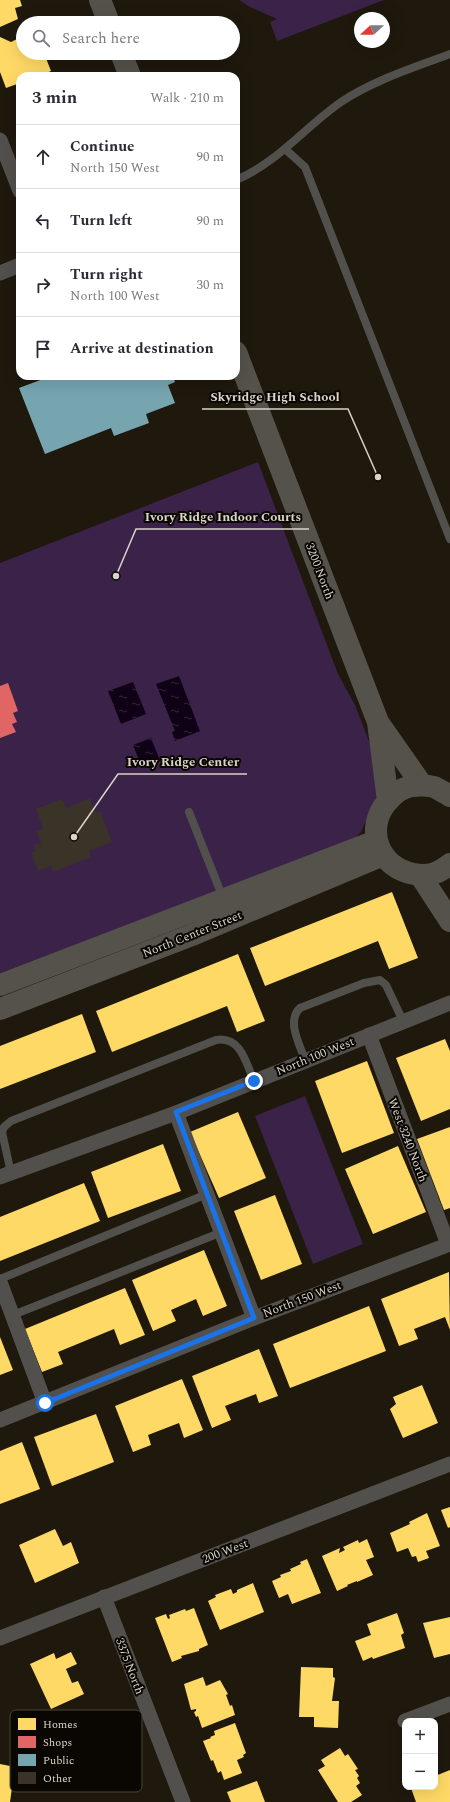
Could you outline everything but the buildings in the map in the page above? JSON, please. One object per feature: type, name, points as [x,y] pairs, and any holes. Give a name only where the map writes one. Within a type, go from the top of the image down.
[{"type":"street","points":[[100,0],[106,16]]},
{"type":"street","points":[[124,60],[128,72]]},
{"type":"street","points":[[0,140],[16,181]]},
{"type":"street","points":[[0,273],[16,267]]},
{"type":"street","name":"3200 North","points":[[240,362],[378,722]]},
{"type":"street","points":[[378,722],[422,785]]},
{"type":"street","points":[[378,722],[388,801]]},
{"type":"street","points":[[450,796],[434,787],[422,785],[403,788],[395,793],[380,810],[376,825],[380,848],[394,866],[405,873],[420,876],[440,873],[450,864]]},
{"type":"street","name":"North Center Street","points":[[0,985],[224,899],[380,848]]},
{"type":"street","name":"North Center Street","points":[[0,1009],[192,935],[380,848]]},
{"type":"street","points":[[420,876],[450,922]]},
{"type":"street","name":"North 100 West","points":[[5,1175],[176,1112],[450,1003]]},
{"type":"street","name":"West 3240 North","points":[[368,1035],[449,1244]]},
{"type":"street","points":[[176,1112],[254,1318]]},
{"type":"street","name":"North 150 West","points":[[0,1420],[254,1318],[449,1244]]},
{"type":"street","points":[[0,1281],[45,1403]]},
{"type":"street","name":"200 West","points":[[0,1638],[450,1464]]},
{"type":"street","name":"3375 North","points":[[104,1597],[183,1802]]},
{"type":"street","points":[[413,1718],[450,1704]]},
{"type":"lane","points":[[240,179],[247,176],[286,149],[341,102],[370,85],[450,54]]},
{"type":"lane","points":[[286,149],[305,167],[450,539]]},
{"type":"lane","points":[[189,812],[224,899]]},
{"type":"lane","points":[[305,1060],[294,1027],[293,1019],[294,1013],[300,1008],[364,983],[380,980],[386,985],[403,1021]]},
{"type":"lane","points":[[5,1175],[2,1132],[4,1127],[11,1121],[216,1040],[225,1039],[238,1047],[254,1081]]},
{"type":"lane","points":[[0,1281],[208,1194]]},
{"type":"lane","points":[[13,1315],[222,1232]]},
{"type":"shaded area","points":[[239,0],[384,0],[277,41],[270,22],[277,19],[250,7]]},
{"type":"shaded area","points":[[258,462],[338,674],[355,705],[377,762],[379,791],[361,832],[353,840],[0,973],[0,563]]},
{"type":"shaded area","points":[[305,1096],[363,1244],[313,1264],[255,1116]]},
{"type":"water","points":[[179,676],[200,731],[175,741],[172,732],[175,731],[156,684]]},
{"type":"water","points":[[133,682],[146,714],[121,724],[108,691]]},
{"type":"water","points":[[151,738],[159,758],[141,765],[133,745]]},
{"type":"place","name":"Skyridge High School","points":[[378,477]]},
{"type":"place","name":"Ivory Ridge Indoor Courts","points":[[116,576]]},
{"type":"place","name":"Ivory Ridge Center","points":[[74,837]]},
{"type":"route","points":[[45,1403],[254,1318],[176,1112],[254,1081]]}]
